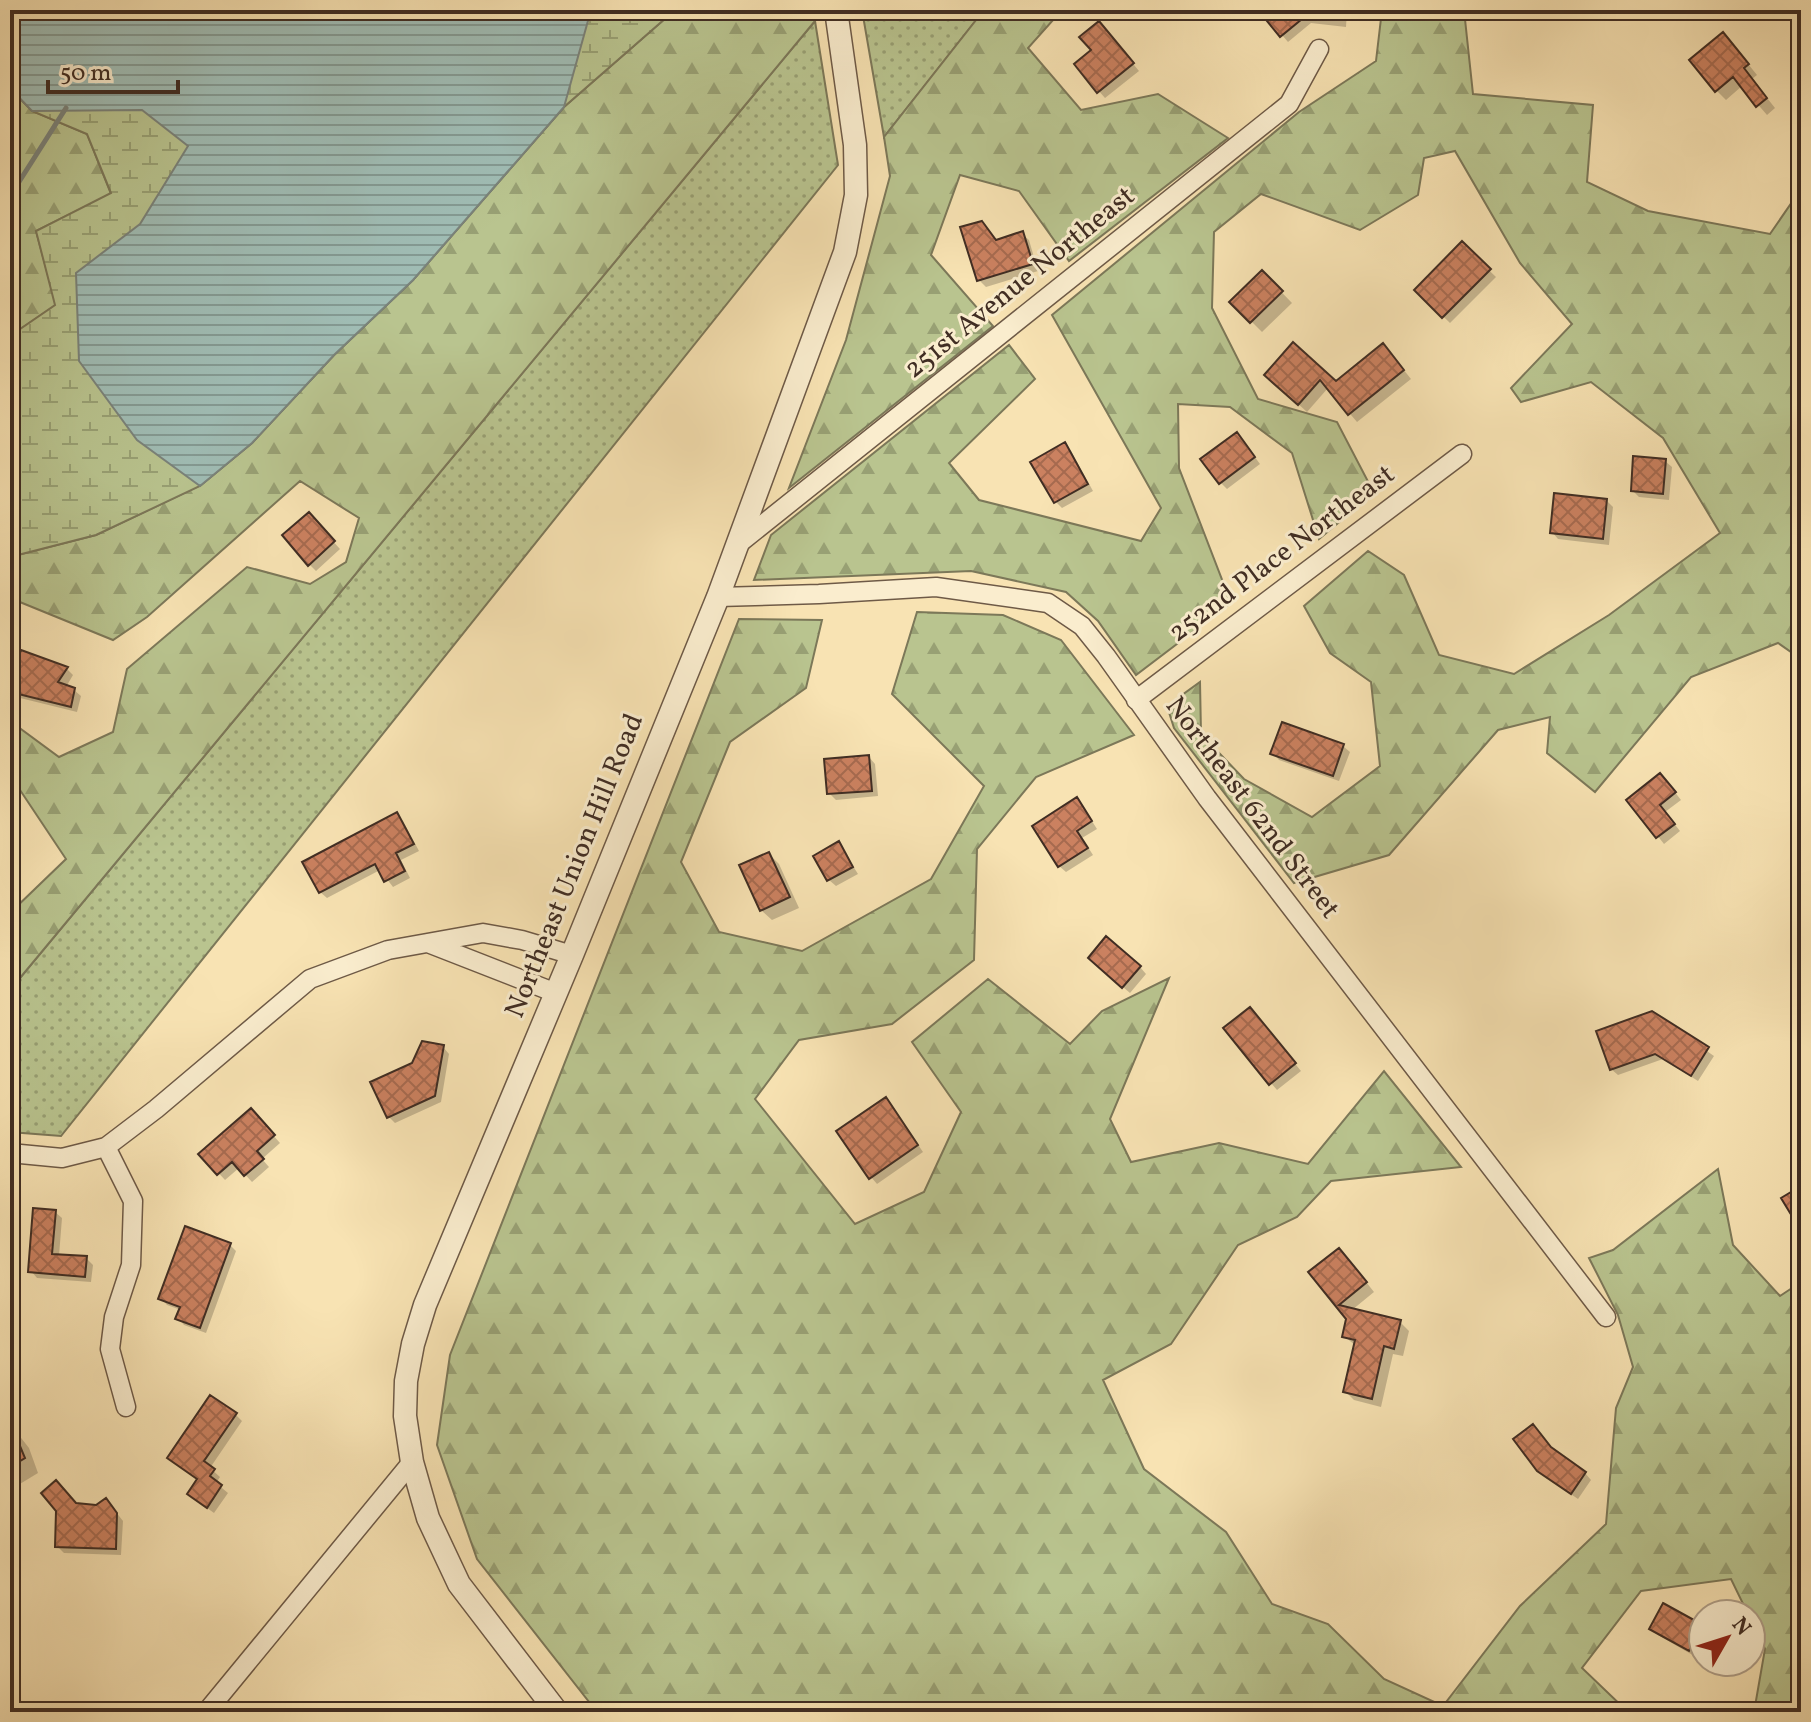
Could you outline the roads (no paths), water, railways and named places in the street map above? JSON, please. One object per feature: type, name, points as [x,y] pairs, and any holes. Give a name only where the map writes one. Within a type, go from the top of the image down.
[{"type":"street","name":"Northeast Union Hill Road","points":[[557,1712],[459,1584],[428,1518],[412,1462],[405,1416],[406,1381],[421,1318],[718,597],[837,278],[856,195],[855,145],[836,10]]},
{"type":"street","name":"251st Avenue Northeast","points":[[737,545],[1289,104],[1319,49]]},
{"type":"street","name":"252nd Place Northeast","points":[[1136,700],[1462,454]]},
{"type":"street","name":"Northeast 62nd Street","points":[[718,597],[936,587],[1048,603],[1082,626],[1096,641],[1207,798],[1606,1317]]},
{"type":"street","points":[[10,1153],[62,1158],[106,1147],[156,1109],[310,979],[388,950],[483,933],[522,940],[572,955]]},
{"type":"street","points":[[428,943],[556,993]]},
{"type":"street","points":[[106,1147],[133,1201],[131,1265],[114,1317],[110,1349],[126,1407]]},
{"type":"street","points":[[208,1710],[412,1462]]},
{"type":"water","points":[[14,10],[591,10],[564,107],[413,280],[334,355],[252,443],[200,486],[137,440],[79,361],[76,273],[140,224],[188,146],[142,110],[32,111],[10,88],[10,18]]},
{"type":"waterway","points":[[10,196],[66,108]]}]
